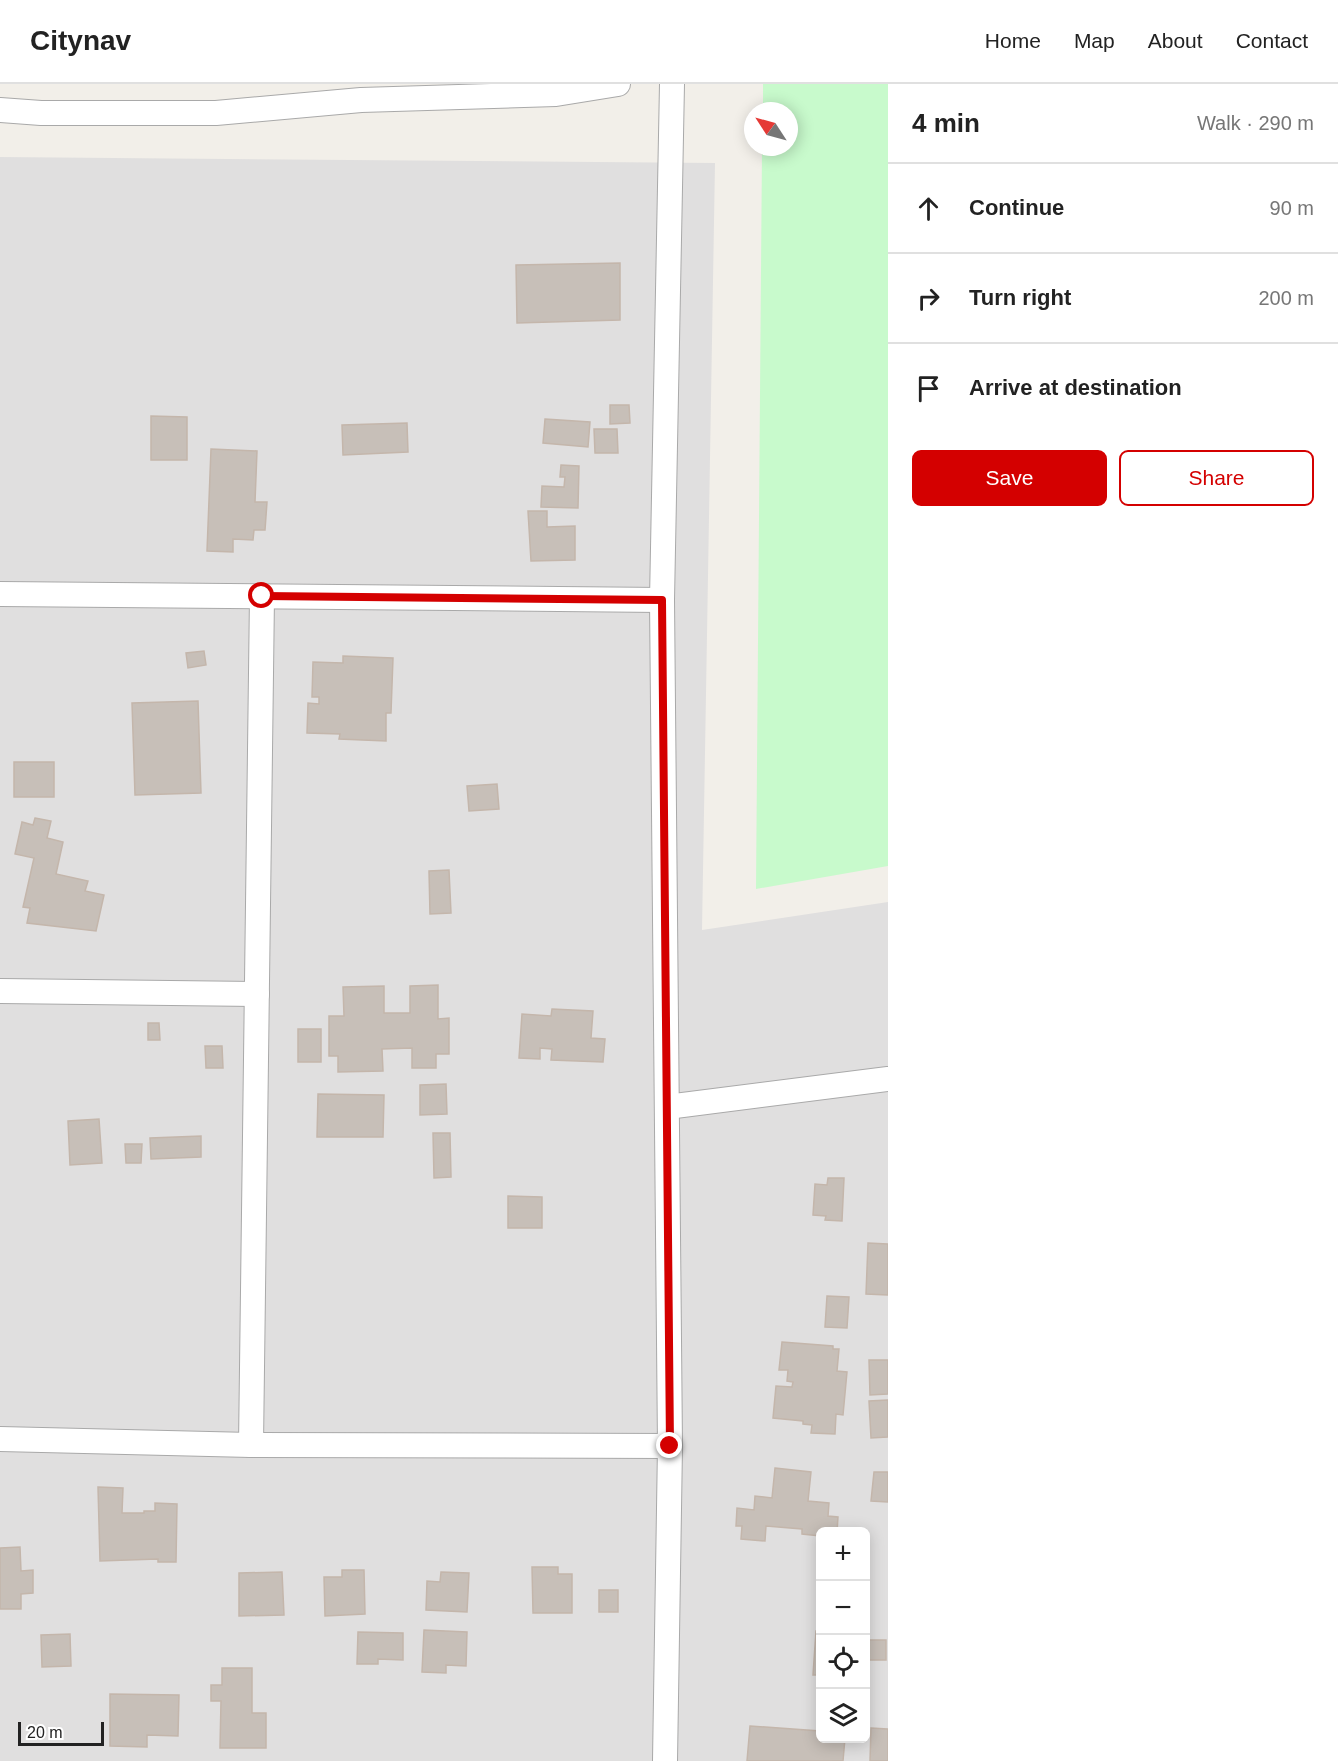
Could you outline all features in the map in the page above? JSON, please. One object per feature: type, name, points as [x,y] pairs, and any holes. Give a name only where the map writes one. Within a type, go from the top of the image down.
[{"type":"street","points":[[0,110],[41,113],[216,113],[361,100],[556,94],[618,84]]},
{"type":"street","points":[[665,1761],[670,1446],[662,600],[672,84]]},
{"type":"street","points":[[0,594],[662,600]]},
{"type":"street","points":[[251,1445],[262,596]]},
{"type":"street","points":[[0,991],[256,994]]},
{"type":"street","points":[[667,1107],[888,1079]]},
{"type":"street","points":[[0,1439],[251,1445],[670,1446]]},
{"type":"shaded area","points":[[0,157],[715,163],[702,930],[888,902],[888,1761],[0,1761]]},
{"type":"green space","points":[[763,84],[888,84],[888,866],[756,889],[762,156],[798,156],[798,102],[763,102]]},
{"type":"building","points":[[620,263],[620,320],[517,323],[516,265]]},
{"type":"building","points":[[610,405],[629,405],[630,423],[610,424]]},
{"type":"building","points":[[151,416],[187,417],[187,460],[151,460]]},
{"type":"building","points":[[545,419],[590,422],[588,447],[543,443]]},
{"type":"building","points":[[407,423],[408,452],[343,455],[342,425]]},
{"type":"building","points":[[594,429],[617,429],[618,453],[595,453]]},
{"type":"building","points":[[211,449],[257,451],[255,502],[267,502],[265,530],[254,530],[253,540],[233,539],[233,552],[207,551]]},
{"type":"building","points":[[561,465],[579,466],[578,508],[541,507],[542,486],[564,487],[565,477],[560,477]]},
{"type":"building","points":[[528,511],[547,511],[547,527],[575,526],[575,560],[531,561]]},
{"type":"building","points":[[204,651],[206,665],[188,668],[186,653]]},
{"type":"building","points":[[343,656],[393,658],[391,713],[386,713],[386,741],[339,739],[340,734],[307,733],[308,703],[319,704],[319,697],[312,697],[313,662],[343,663]]},
{"type":"building","points":[[198,701],[201,793],[135,795],[132,703]]},
{"type":"building","points":[[14,762],[54,762],[54,797],[14,797]]},
{"type":"building","points":[[497,784],[499,809],[469,811],[467,786]]},
{"type":"building","points":[[35,818],[51,821],[47,838],[63,842],[56,874],[88,881],[85,891],[104,895],[96,931],[27,923],[30,908],[23,907],[34,858],[15,854],[22,822],[33,825]]},
{"type":"building","points":[[449,870],[451,913],[430,914],[429,871]]},
{"type":"building","points":[[438,985],[438,1019],[449,1018],[449,1054],[436,1054],[436,1068],[412,1068],[412,1048],[382,1049],[383,1071],[338,1072],[338,1056],[329,1056],[329,1016],[344,1016],[343,987],[384,986],[384,1013],[410,1013],[410,986]]},
{"type":"building","points":[[552,1009],[593,1011],[591,1038],[605,1039],[603,1062],[551,1060],[552,1049],[540,1048],[540,1059],[519,1058],[522,1014],[551,1016]]},
{"type":"building","points":[[148,1023],[159,1023],[160,1040],[148,1040]]},
{"type":"building","points":[[298,1029],[321,1029],[321,1062],[298,1062]]},
{"type":"building","points":[[205,1046],[222,1046],[223,1068],[206,1068]]},
{"type":"building","points":[[446,1084],[447,1114],[420,1115],[420,1085]]},
{"type":"building","points":[[318,1094],[384,1095],[383,1137],[317,1137]]},
{"type":"building","points":[[99,1119],[102,1163],[70,1165],[68,1121]]},
{"type":"building","points":[[433,1133],[450,1133],[451,1177],[434,1178]]},
{"type":"building","points":[[201,1136],[201,1157],[151,1159],[150,1138]]},
{"type":"building","points":[[125,1144],[142,1144],[141,1163],[126,1163]]},
{"type":"building","points":[[828,1178],[844,1178],[842,1221],[825,1220],[826,1216],[813,1215],[815,1184],[827,1185]]},
{"type":"building","points":[[508,1196],[542,1197],[542,1228],[508,1228]]},
{"type":"building","points":[[868,1243],[888,1244],[888,1295],[866,1294]]},
{"type":"building","points":[[827,1296],[849,1297],[847,1328],[825,1327]]},
{"type":"building","points":[[782,1342],[833,1346],[833,1349],[839,1349],[837,1371],[847,1372],[843,1415],[836,1414],[835,1434],[811,1433],[812,1425],[803,1424],[803,1421],[773,1418],[776,1386],[792,1387],[793,1382],[787,1381],[788,1370],[779,1370]]},
{"type":"building","points":[[869,1360],[888,1360],[888,1394],[870,1395]]},
{"type":"building","points":[[888,1400],[888,1437],[871,1438],[869,1401]]},
{"type":"building","points":[[775,1468],[811,1472],[808,1501],[829,1503],[828,1516],[838,1517],[837,1527],[816,1527],[816,1536],[802,1534],[802,1529],[766,1526],[765,1541],[741,1539],[742,1526],[736,1526],[737,1508],[754,1510],[755,1496],[772,1498]]},
{"type":"building","points":[[874,1472],[888,1472],[888,1502],[871,1501]]},
{"type":"building","points":[[98,1487],[123,1488],[122,1513],[155,1511],[155,1503],[177,1504],[176,1562],[158,1562],[158,1559],[100,1561]]},
{"type":"building","points":[[20,1547],[21,1571],[33,1570],[33,1593],[21,1594],[21,1609],[0,1609],[0,1548]]},
{"type":"building","points":[[532,1567],[558,1567],[558,1574],[572,1574],[572,1613],[533,1613]]},
{"type":"building","points":[[342,1570],[364,1570],[365,1614],[325,1616],[324,1577],[342,1577]]},
{"type":"building","points":[[282,1572],[284,1615],[239,1616],[239,1573]]},
{"type":"building","points":[[441,1572],[469,1573],[467,1612],[426,1610],[427,1581],[440,1582]]},
{"type":"building","points":[[599,1590],[618,1590],[618,1612],[599,1612]]},
{"type":"building","points":[[424,1630],[467,1632],[466,1666],[446,1665],[446,1673],[422,1672]]},
{"type":"building","points":[[816,1631],[816,1675],[813,1675]]},
{"type":"building","points":[[358,1632],[403,1633],[403,1660],[378,1659],[378,1664],[357,1664]]},
{"type":"building","points":[[70,1634],[71,1666],[42,1667],[41,1635]]},
{"type":"building","points":[[870,1640],[886,1640],[886,1660],[870,1660]]},
{"type":"building","points":[[222,1668],[252,1668],[252,1713],[266,1713],[266,1748],[220,1748],[221,1701],[211,1701],[211,1685],[222,1685]]},
{"type":"building","points":[[110,1694],[179,1695],[178,1736],[147,1735],[147,1747],[110,1746]]},
{"type":"building","points":[[750,1726],[816,1731],[816,1743],[845,1743],[843,1761],[747,1761]]},
{"type":"building","points":[[871,1728],[888,1729],[888,1761],[870,1761]]},
{"type":"route","points":[[262,596],[662,600],[670,1446]]}]
